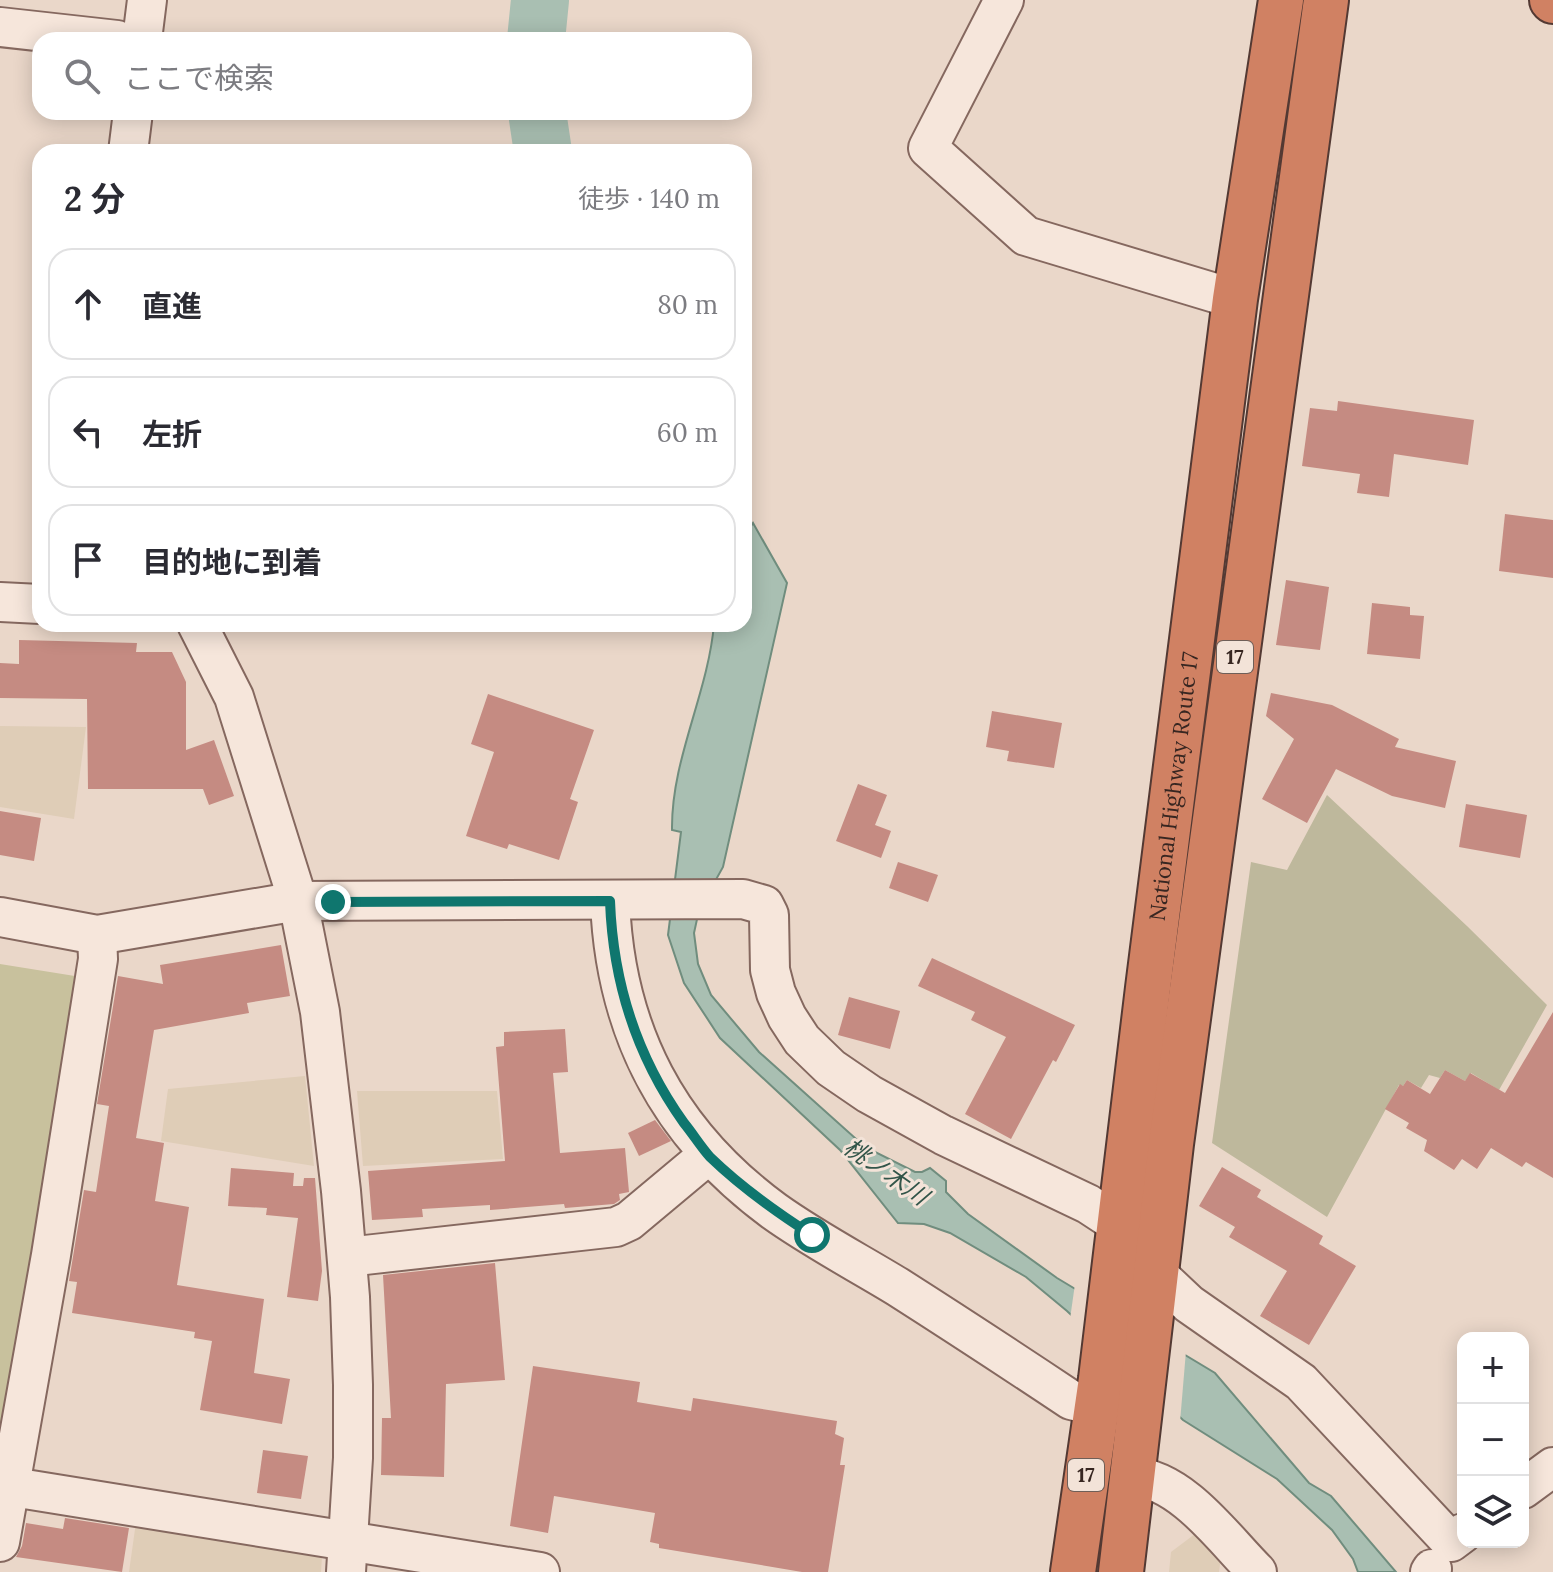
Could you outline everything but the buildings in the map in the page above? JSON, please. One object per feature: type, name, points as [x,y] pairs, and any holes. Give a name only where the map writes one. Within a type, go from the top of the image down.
[{"type":"highway","name":"National Highway Route 17","points":[[1073,1572],[1113,1285],[1235,299],[1281,0]]},
{"type":"highway","name":"National Highway Route 17","points":[[1121,1572],[1206,875],[1326,0]]},
{"type":"street","points":[[143,32],[147,0]]},
{"type":"street","points":[[1004,0],[928,148],[1026,236],[1235,299]]},
{"type":"street","points":[[0,27],[45,32]]},
{"type":"street","points":[[129,144],[132,120]]},
{"type":"street","points":[[0,602],[32,604]]},
{"type":"street","points":[[201,632],[234,697],[298,901],[322,1026],[347,1257],[353,1385],[353,1458],[347,1556]]},
{"type":"street","points":[[0,917],[97,935],[298,901],[743,899],[764,905],[769,915],[770,970],[776,993],[802,1040],[831,1068],[869,1094],[943,1135],[1088,1204],[1120,1225],[1154,1294],[1189,1304],[1301,1382],[1451,1542],[1457,1538]]},
{"type":"street","points":[[610,901],[613,954],[629,1017],[641,1049],[675,1110],[708,1155],[743,1186],[812,1235],[1071,1400],[1098,1393]]},
{"type":"street","points":[[0,1542],[4,1486],[56,1224],[98,959],[97,935]]},
{"type":"street","points":[[347,1257],[616,1227],[652,1202],[708,1155]]},
{"type":"street","points":[[1529,1485],[1553,1467]]},
{"type":"street","points":[[1132,1476],[1157,1481],[1181,1495],[1257,1572]]},
{"type":"street","points":[[4,1486],[347,1556],[540,1572]]},
{"type":"shaded area","points":[[0,726],[86,727],[74,819],[0,807]]},
{"type":"shaded area","points":[[1327,795],[1547,1005],[1499,1090],[1471,1073],[1465,1081],[1445,1070],[1440,1078],[1429,1075],[1421,1088],[1407,1080],[1403,1086],[1399,1085],[1327,1217],[1212,1143],[1251,862],[1287,870]]},
{"type":"shaded area","points":[[0,964],[81,977],[0,1441]]},
{"type":"shaded area","points":[[305,1076],[314,1166],[161,1141],[168,1089]]},
{"type":"shaded area","points":[[357,1091],[497,1091],[503,1159],[363,1166]]},
{"type":"shaded area","points":[[137,1515],[309,1544],[322,1556],[321,1572],[129,1572]]},
{"type":"shaded area","points":[[1203,1528],[1222,1548],[1219,1572],[1169,1572],[1171,1552]]},
{"type":"water","points":[[752,525],[787,583],[723,867],[699,910],[694,933],[698,964],[711,995],[759,1052],[865,1147],[915,1172],[930,1168],[946,1181],[946,1192],[968,1214],[1057,1278],[1215,1373],[1309,1483],[1331,1496],[1396,1572],[1358,1572],[1353,1559],[1332,1530],[1277,1479],[1183,1420],[1067,1311],[1026,1277],[950,1233],[924,1224],[898,1223],[840,1150],[720,1038],[684,983],[668,935],[681,832],[672,830],[673,804],[713,632],[752,632]]},
{"type":"pier","points":[[1075,1284],[1186,1351],[1180,1422],[1070,1319]]},
{"type":"waterway","name":"桃ノ木川","points":[[537,32],[540,0]]},
{"type":"waterway","name":"桃ノ木川","points":[[538,120],[542,144]]},
{"type":"route","points":[[333,902],[610,901],[613,954],[621,989],[641,1049],[656,1079],[708,1155],[775,1211],[812,1235]]}]
